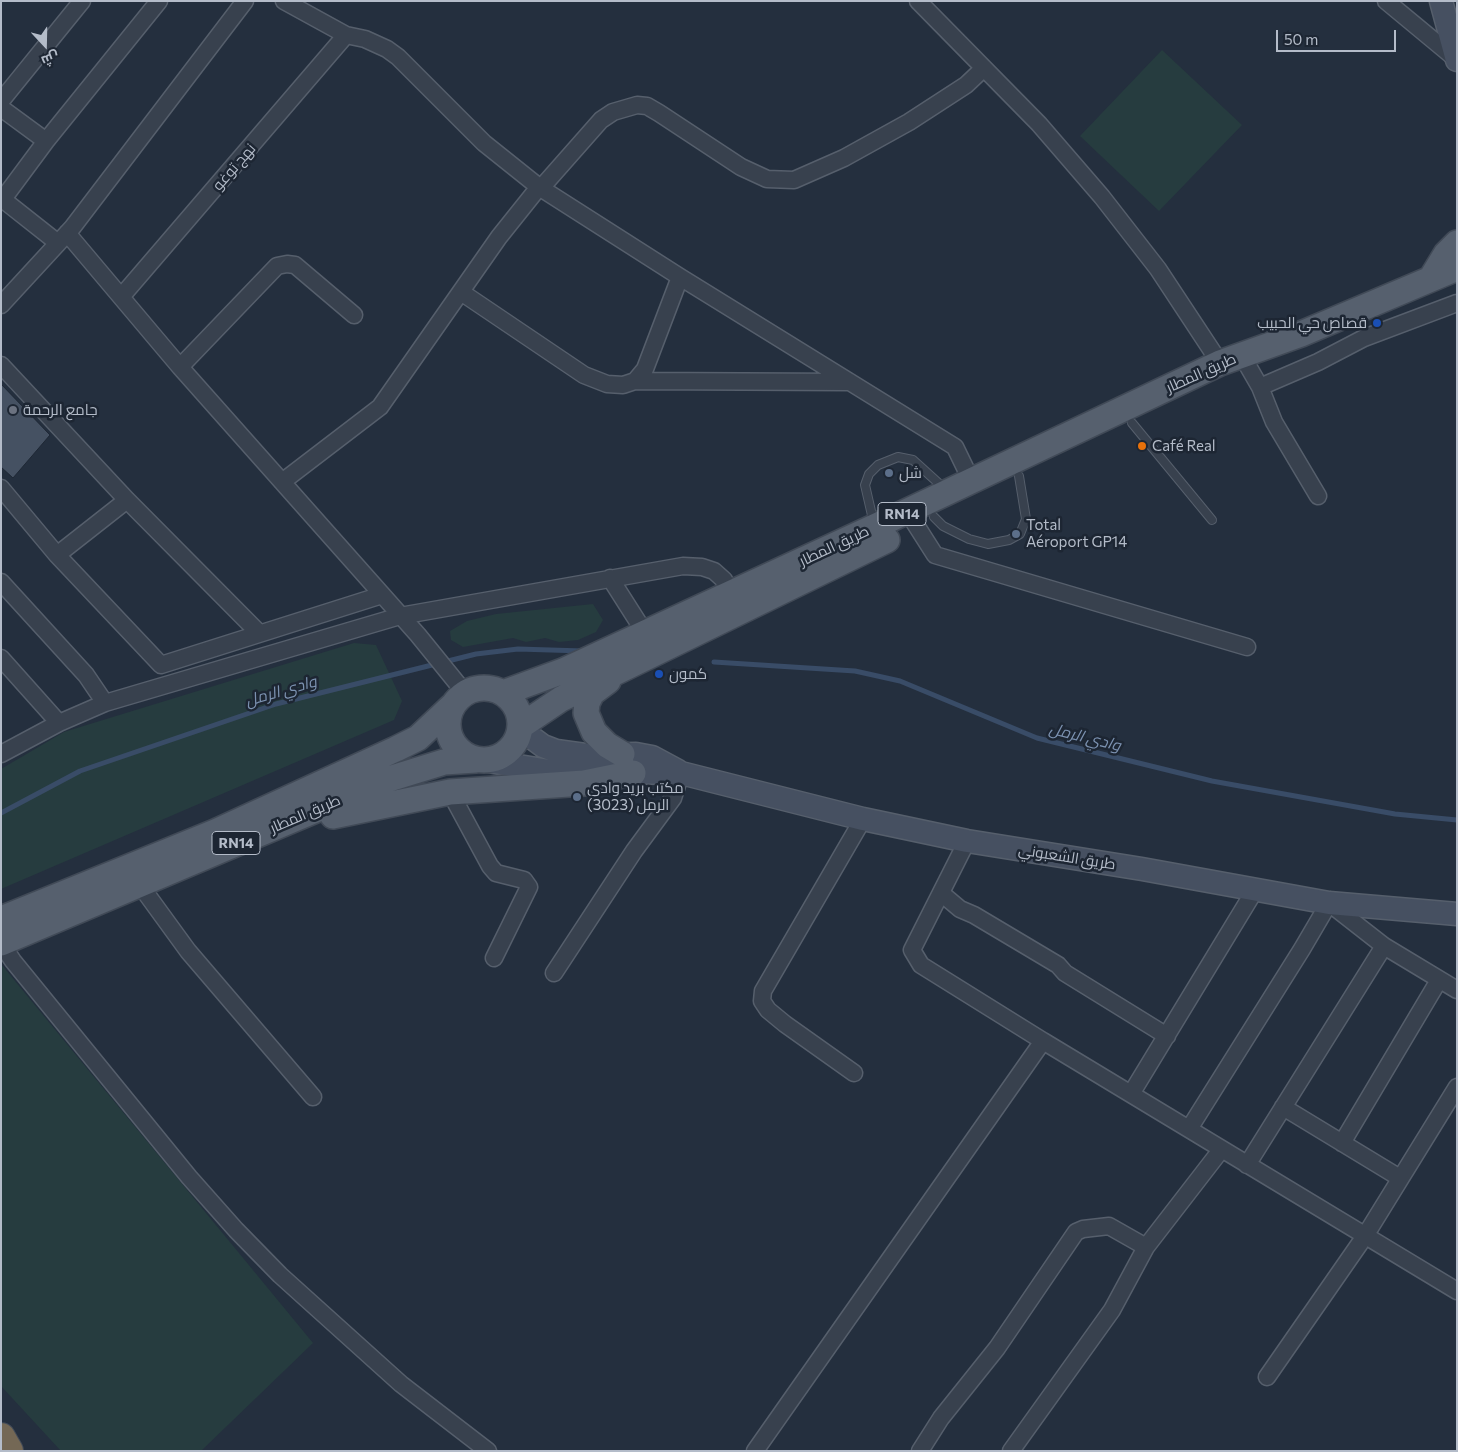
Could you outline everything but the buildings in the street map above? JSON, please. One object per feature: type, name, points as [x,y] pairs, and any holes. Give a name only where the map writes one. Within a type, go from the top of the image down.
[{"type":"highway","points":[[1,1437],[10,1451]]},
{"type":"main road","points":[[1432,277],[1446,254],[1457,243]]},
{"type":"main road","name":"طريق المطار","points":[[521,727],[560,699],[621,670],[918,518],[1020,476],[1132,423],[1242,368],[1300,334],[1457,268]]},
{"type":"main road","name":"طريق المطار","points":[[503,692],[563,671],[874,527],[918,518],[948,492],[971,480],[1242,368]]},
{"type":"main road","points":[[221,850],[350,812],[450,792],[584,783],[627,764],[594,732],[586,713],[587,703],[592,693],[621,670]]},
{"type":"main road","name":"RN14","points":[[459,699],[484,687],[503,692]]},
{"type":"main road","points":[[503,692],[516,707],[521,727]]},
{"type":"main road","name":"طريق المطار","points":[[1,919],[215,832],[396,749],[418,738],[459,699]]},
{"type":"main road","points":[[459,699],[448,717],[450,739],[457,748],[479,760]]},
{"type":"main road","name":"RN14","points":[[479,760],[496,759],[507,752],[516,742],[521,727]]},
{"type":"main road","name":"طريق المطار","points":[[1,943],[389,779],[444,762],[479,760]]},
{"type":"street","points":[[1,101],[82,1]]},
{"type":"street","points":[[159,1],[2,198],[63,238],[121,297],[180,367],[400,616],[459,699]]},
{"type":"street","points":[[1,305],[63,238],[245,1]]},
{"type":"street","points":[[284,1],[346,35],[377,43],[398,57],[484,143],[540,187],[680,277],[955,447],[971,480]]},
{"type":"street","points":[[918,1],[1039,124],[1129,229],[1158,269],[1242,368],[1318,496]]},
{"type":"street","points":[[1386,1],[1457,60]]},
{"type":"street","points":[[1441,1],[1457,60]]},
{"type":"street","name":"نهج توغو","points":[[121,297],[346,35]]},
{"type":"street","points":[[282,482],[380,407],[499,237],[540,187],[601,120],[613,112],[638,105],[647,106],[741,167],[767,179],[794,180],[844,158],[908,122],[966,85],[984,68]]},
{"type":"street","points":[[1,108],[46,141]]},
{"type":"street","points":[[180,367],[277,266],[295,265],[354,315]]},
{"type":"street","points":[[461,292],[584,374],[607,384],[623,386],[634,381],[646,369],[680,277]]},
{"type":"street","points":[[1242,368],[1318,362],[1364,338],[1457,303]]},
{"type":"street","points":[[1,365],[126,500],[259,633]]},
{"type":"street","points":[[634,381],[850,382]]},
{"type":"street","points":[[1,488],[57,555],[161,665],[167,685]]},
{"type":"street","points":[[57,555],[126,500]]},
{"type":"street","points":[[918,518],[935,555],[1247,647]]},
{"type":"street","points":[[1,754],[59,723],[105,704],[400,616],[664,568],[702,567],[714,571],[724,580],[731,593]]},
{"type":"street","points":[[610,578],[644,633]]},
{"type":"street","points":[[1,582],[86,675],[105,704]]},
{"type":"street","points":[[161,665],[382,595]]},
{"type":"street","points":[[1,658],[59,723]]},
{"type":"street","name":"طريق الشعبوني","points":[[521,727],[543,746],[556,751],[627,764]]},
{"type":"street","name":"طريق الشعبوني","points":[[479,760],[549,771],[627,764],[652,757],[681,773],[863,819],[967,841],[1142,869],[1329,903],[1457,914]]},
{"type":"street","points":[[554,973],[634,851],[674,798],[681,773]]},
{"type":"street","points":[[450,792],[490,866],[496,873],[524,880],[529,887],[494,958]]},
{"type":"street","points":[[854,1073],[780,1020],[768,1010],[762,1001],[763,991],[863,819]]},
{"type":"street","points":[[967,841],[912,950],[921,965],[1221,1150],[1457,1291]]},
{"type":"street","points":[[140,885],[188,951],[313,1097]]},
{"type":"street","points":[[1130,1094],[1255,890]]},
{"type":"street","points":[[941,892],[960,909],[974,915],[1058,965],[1065,973],[1167,1036]]},
{"type":"street","points":[[1189,1129],[1329,903],[1384,946],[1457,990]]},
{"type":"street","points":[[1,943],[13,961],[176,1161],[236,1230],[280,1275],[401,1384],[488,1451]]},
{"type":"street","points":[[1247,1165],[1384,946]]},
{"type":"street","points":[[1342,1143],[1439,980]]},
{"type":"street","points":[[755,1451],[1042,1041]]},
{"type":"street","points":[[1267,1377],[1364,1236],[1457,1087]]},
{"type":"street","points":[[1283,1107],[1400,1178]]},
{"type":"street","points":[[1011,1451],[1112,1310],[1146,1247],[1221,1150]]},
{"type":"street","points":[[920,1451],[941,1418],[997,1348],[1076,1232],[1083,1229],[1109,1226],[1146,1247]]},
{"type":"lane","points":[[1132,423],[1212,520]]},
{"type":"lane","points":[[874,527],[866,485],[869,474],[878,465],[898,457],[913,460],[948,492]]},
{"type":"lane","points":[[918,518],[944,526],[969,539],[988,544],[1009,540],[1020,534],[1026,519],[1020,476]]},
{"type":"green space","points":[[1162,50],[1242,125],[1159,211],[1080,136]]},
{"type":"green space","points":[[593,604],[603,620],[596,632],[578,640],[559,642],[545,638],[526,642],[513,638],[463,647],[451,640],[450,631],[467,621],[496,614]]},
{"type":"green space","points":[[354,643],[376,645],[402,701],[394,720],[1,889],[1,769],[64,732]]},
{"type":"green space","points":[[1,964],[313,1343],[201,1451],[61,1451],[1,1386]]},
{"type":"waterway","name":"وادي الرمل","points":[[1,813],[80,771],[276,704],[476,654],[518,649],[583,651]]},
{"type":"waterway","name":"وادي الرمل","points":[[714,662],[855,671],[900,681],[1037,738],[1212,781],[1395,814],[1457,820]]},
{"type":"place","name":"قصاص حي الحبيب","points":[[1377,323]]},
{"type":"place","name":"جامع الرحمة","points":[[13,410]]},
{"type":"place","name":"Café Real","points":[[1142,446]]},
{"type":"place","name":"شل","points":[[889,473]]},
{"type":"place","name":"Total Aéroport GP14","points":[[1016,534]]},
{"type":"place","name":"كمون","points":[[659,674]]},
{"type":"place","name":"مكتب بريد وادي الرمل (3023)","points":[[577,797]]}]
